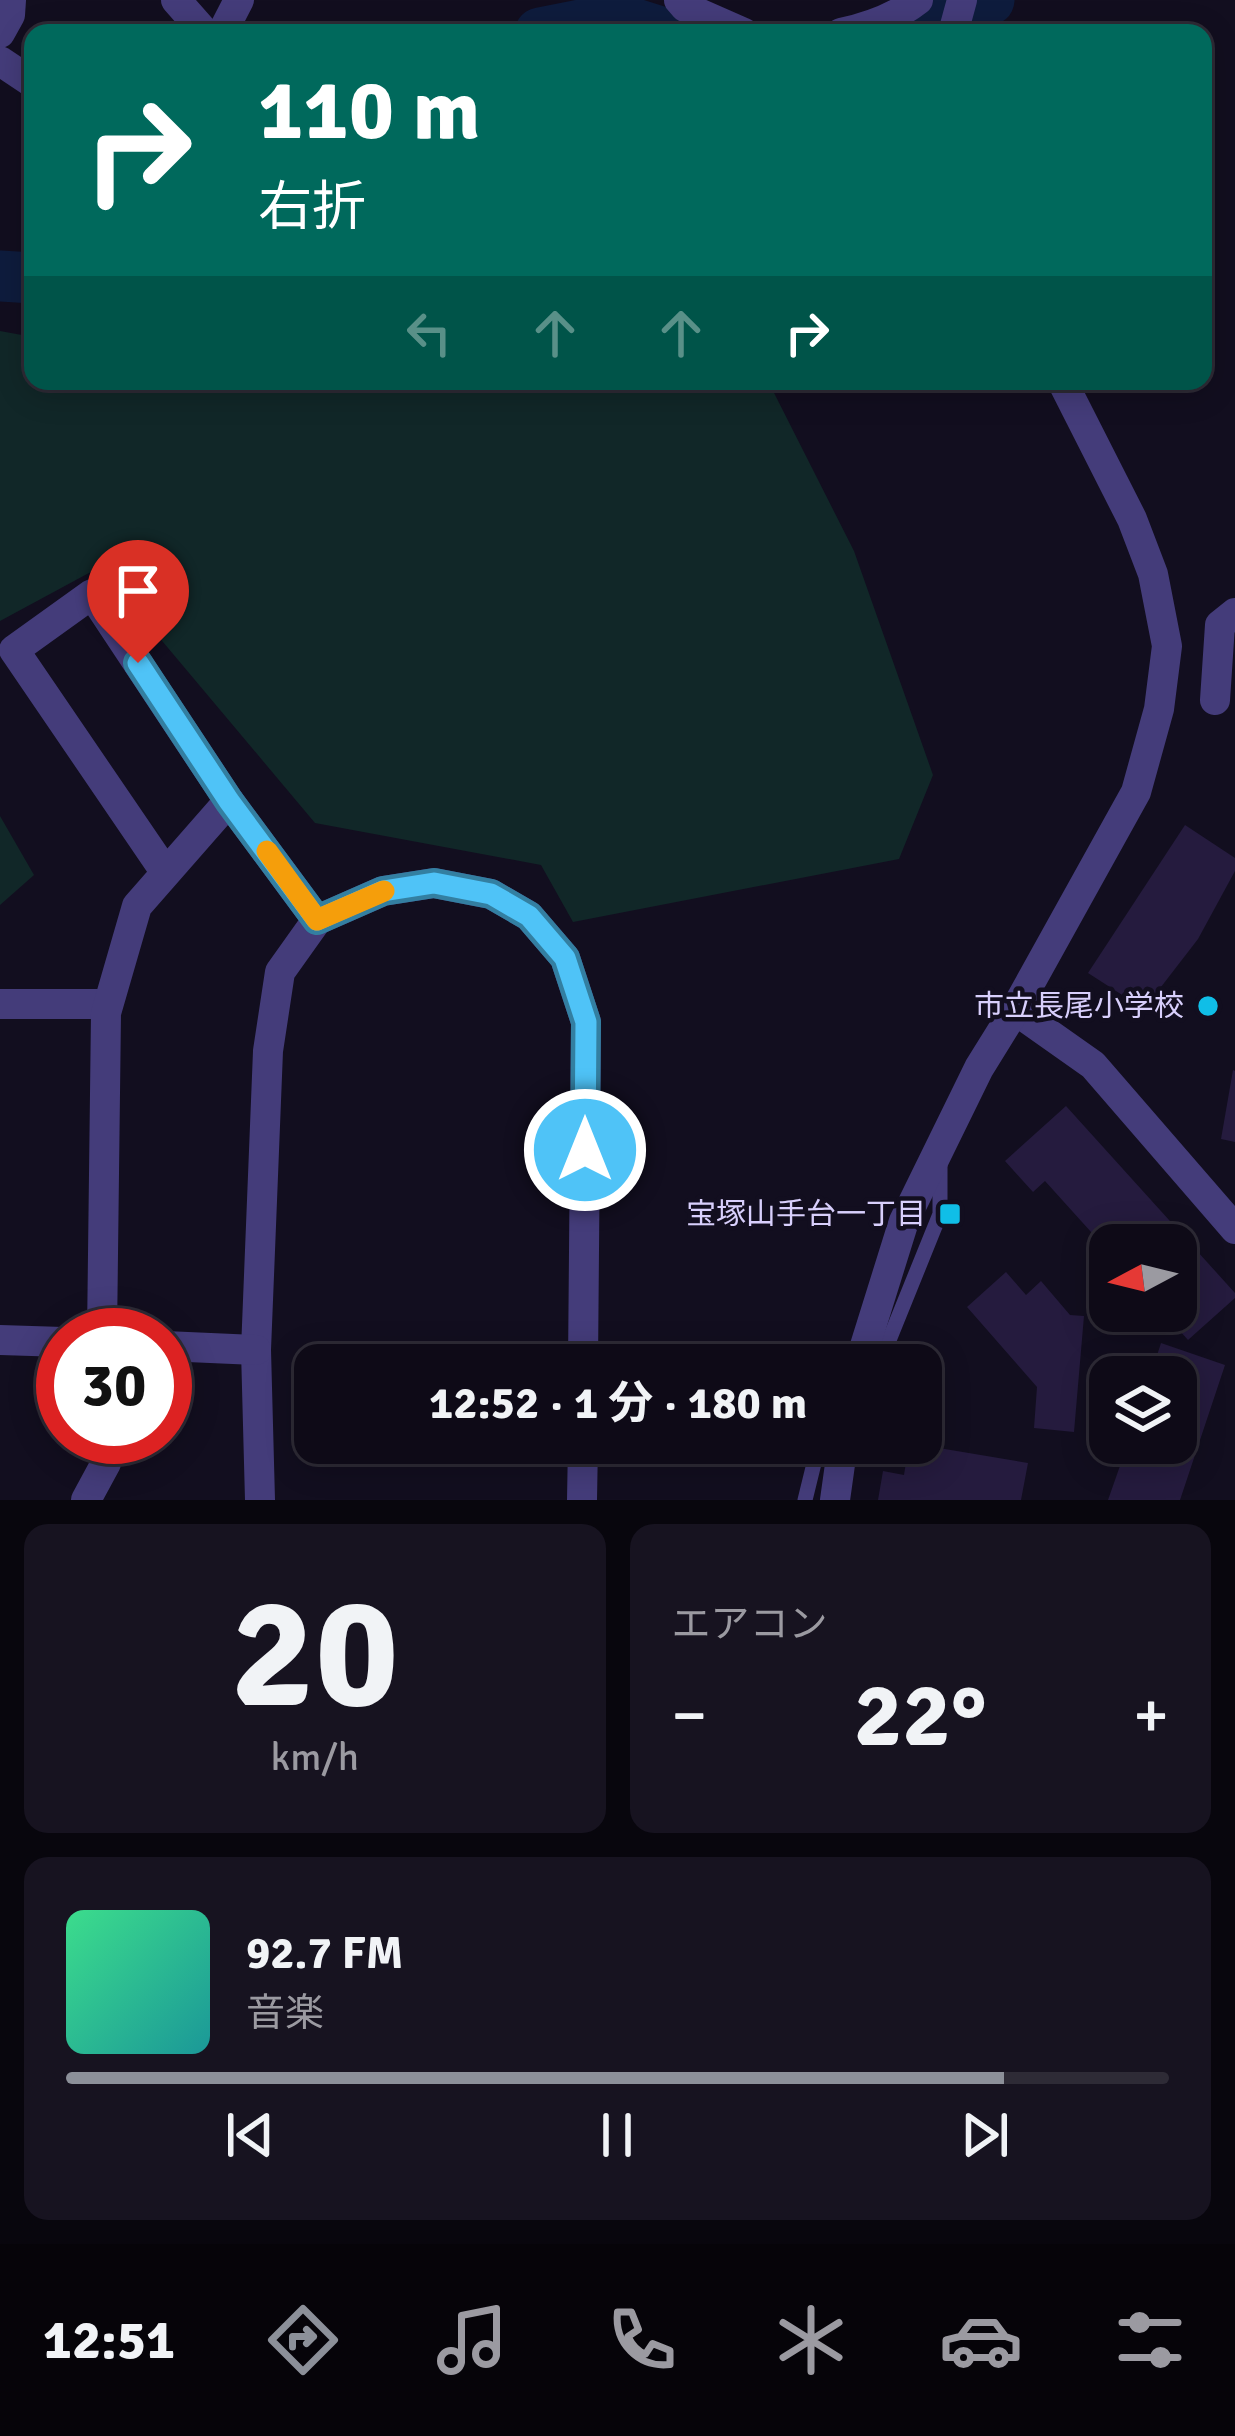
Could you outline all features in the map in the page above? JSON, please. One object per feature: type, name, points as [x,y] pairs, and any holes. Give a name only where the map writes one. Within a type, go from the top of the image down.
[{"type":"street","points":[[176,0],[197,24]]},
{"type":"street","points":[[679,0],[724,24]]},
{"type":"street","points":[[876,24],[918,0]]},
{"type":"street","points":[[867,1344],[904,1221],[980,1068],[1136,792],[1159,709],[1167,646],[1153,574],[1132,519],[1067,390]]},
{"type":"street","points":[[166,873],[14,650],[92,594],[229,801],[317,920]]},
{"type":"street","points":[[1215,700],[1220,626],[1235,614]]},
{"type":"street","points":[[102,1308],[108,1004],[137,906],[229,801]]},
{"type":"street","points":[[260,1500],[256,1350],[271,1031],[280,972],[317,920],[383,891],[434,883],[491,894],[529,916],[565,958],[586,1022],[584,1344]]},
{"type":"street","points":[[0,1004],[108,1004]]},
{"type":"street","points":[[1015,1010],[1094,1065],[1235,1228]]},
{"type":"street","points":[[0,1340],[36,1341]]},
{"type":"street","points":[[192,1347],[256,1350]]},
{"type":"street","points":[[86,1500],[105,1464]]},
{"type":"street","points":[[582,1500],[583,1464]]},
{"type":"street","points":[[835,1500],[839,1464]]},
{"type":"lane","points":[[806,1500],[814,1464]]},
{"type":"green space","points":[[0,331],[24,335],[24,390],[773,390],[854,551],[933,775],[899,859],[573,922],[541,865],[315,823],[100,567],[0,621]]},
{"type":"green space","points":[[0,816],[34,875],[0,905]]},
{"type":"building","points":[[1185,825],[1235,858],[1235,871],[1198,939],[1144,1009],[1088,973]]},
{"type":"building","points":[[1235,1071],[1235,1142],[1221,1139]]},
{"type":"building","points":[[1066,1106],[1173,1224],[1089,1224],[1089,1230],[1045,1181],[1033,1192],[1005,1161]]},
{"type":"building","points":[[1197,1251],[1235,1293],[1197,1332]]},
{"type":"building","points":[[1006,1272],[1026,1295],[1041,1281],[1070,1315],[1084,1316],[1074,1432],[1034,1428],[1037,1387],[967,1307]]},
{"type":"building","points":[[1161,1343],[1225,1365],[1197,1449],[1197,1356],[1157,1356]]},
{"type":"building","points":[[942,1449],[1028,1463],[1021,1500],[878,1500],[883,1471],[904,1475],[906,1464],[942,1464]]},
{"type":"building","points":[[1121,1464],[1192,1464],[1180,1500],[1108,1500]]},
{"type":"waterway","points":[[919,24],[989,0]]},
{"type":"waterway","points":[[586,24],[616,18],[635,24]]},
{"type":"waterway","points":[[0,276],[24,277]]},
{"type":"slow traffic","points":[[267,851],[317,920],[384,891]]},
{"type":"place","name":"市立長尾小学校","points":[[1208,1006]]},
{"type":"place","name":"宝塚山手台一丁目","points":[[950,1214]]},
{"type":"route","points":[[138,663],[229,801],[317,920],[383,891],[434,883],[491,894],[529,916],[565,958],[586,1022],[585,1150]]}]
